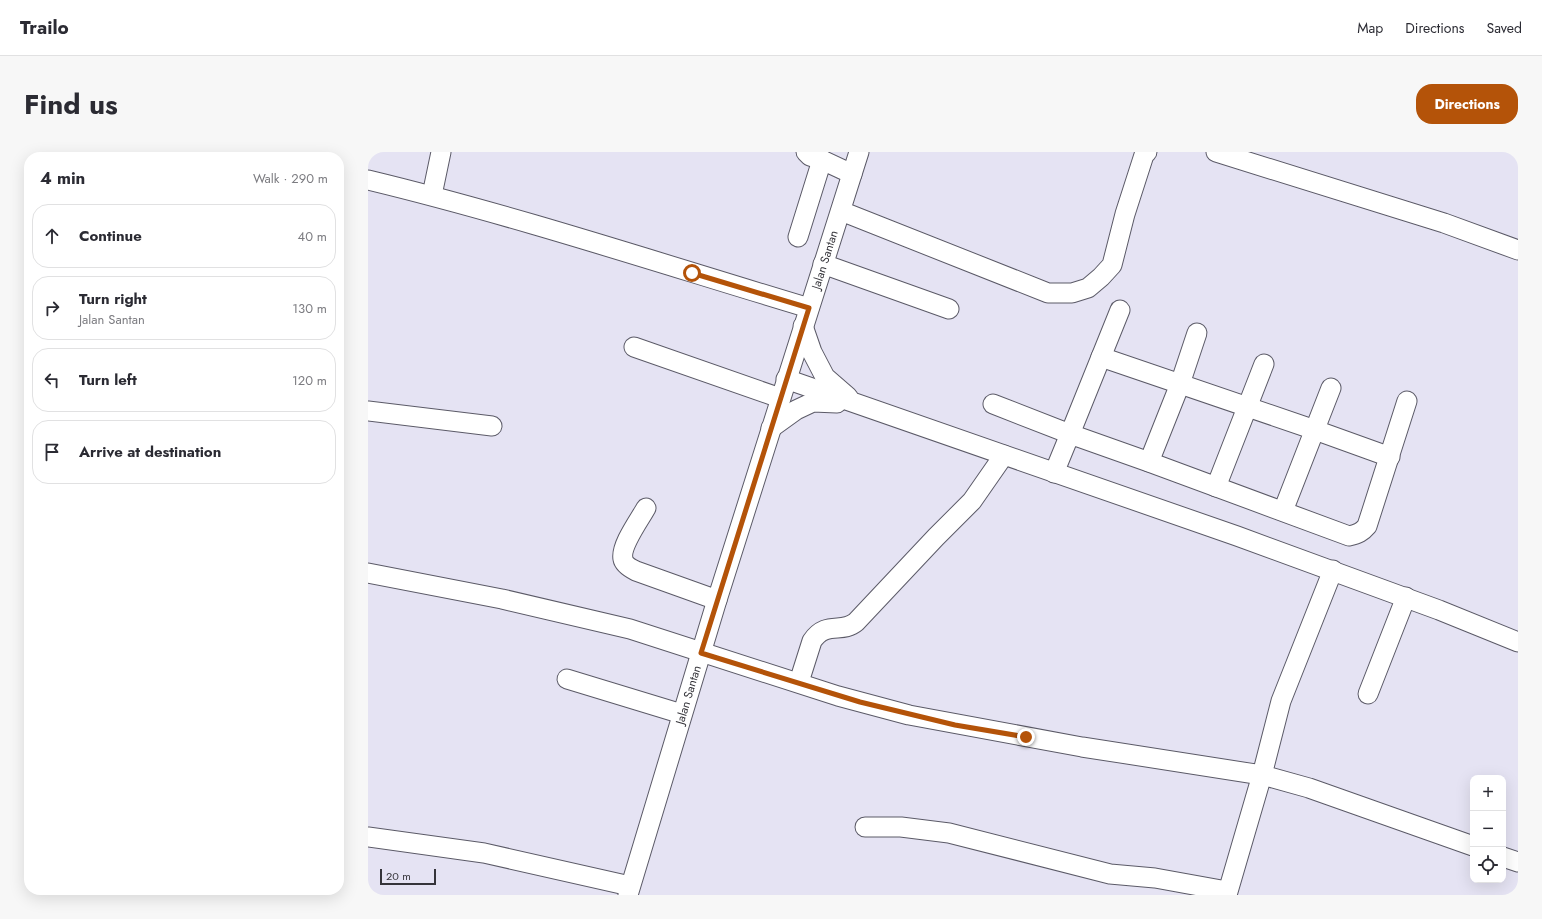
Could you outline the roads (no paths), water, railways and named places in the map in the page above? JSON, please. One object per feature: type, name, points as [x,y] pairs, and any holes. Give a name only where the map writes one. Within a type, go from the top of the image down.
[{"type":"street","points":[[432,195],[441,152]]},
{"type":"street","name":"Jalan Santan","points":[[629,890],[717,600],[859,152]]},
{"type":"street","points":[[841,211],[1048,293],[1072,293],[1088,288],[1102,277],[1112,265],[1125,214],[1144,155],[1147,152]]},
{"type":"street","points":[[1216,152],[1444,223],[1518,250]]},
{"type":"street","points":[[798,237],[814,156],[852,174]]},
{"type":"street","points":[[368,180],[432,195],[502,215],[806,317],[812,352],[826,377],[855,403]]},
{"type":"street","points":[[823,264],[949,309]]},
{"type":"street","points":[[1054,473],[1120,310]]},
{"type":"street","points":[[1149,462],[1180,384],[1197,333]]},
{"type":"street","points":[[634,347],[780,398]]},
{"type":"street","points":[[1101,357],[1390,457]]},
{"type":"street","points":[[1216,487],[1264,364]]},
{"type":"street","points":[[786,380],[1333,570],[1406,597],[1518,642]]},
{"type":"street","points":[[1283,511],[1330,388]]},
{"type":"street","points":[[993,404],[1070,434],[1349,536],[1362,532],[1367,526],[1408,401]]},
{"type":"street","points":[[771,428],[796,410],[813,402],[855,403]]},
{"type":"street","points":[[368,411],[492,426]]},
{"type":"street","points":[[799,682],[812,641],[818,632],[831,628],[849,627],[856,622],[930,542],[972,501],[1004,455]]},
{"type":"street","points":[[646,508],[624,549],[623,559],[626,563],[636,571],[717,600]]},
{"type":"street","points":[[865,827],[901,827],[949,833],[1110,874],[1155,878],[1227,893],[1262,775],[1281,701],[1333,570]]},
{"type":"street","points":[[368,573],[502,599],[630,629],[701,653],[860,702],[955,725],[1146,758],[1262,775],[1309,788],[1470,845]]},
{"type":"street","points":[[1368,694],[1406,597]]},
{"type":"street","points":[[567,679],[682,714]]},
{"type":"street","points":[[368,837],[484,853],[629,890]]},
{"type":"street","points":[[1506,858],[1518,862]]}]
